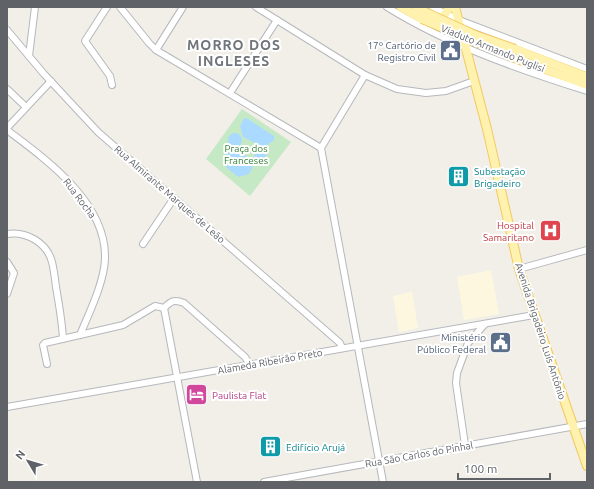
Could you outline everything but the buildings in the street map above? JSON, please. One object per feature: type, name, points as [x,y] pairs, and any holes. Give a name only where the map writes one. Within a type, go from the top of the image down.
[{"type":"main road","name":"Viaduto Armando Puglisi","points":[[401,7],[587,76]]},
{"type":"main road","name":"Viaduto Armando Puglisi","points":[[416,7],[424,16],[512,58],[587,85]]},
{"type":"main road","name":"Avenida Brigadeiro Luís Antônio","points":[[456,7],[519,269],[587,466]]},
{"type":"street","points":[[29,56],[35,7]]},
{"type":"street","points":[[107,7],[85,41],[110,76],[112,85]]},
{"type":"street","points":[[120,7],[148,43],[156,50],[321,148]]},
{"type":"street","points":[[156,50],[183,7]]},
{"type":"street","points":[[256,7],[366,75],[397,89],[426,93],[446,90],[474,81]]},
{"type":"street","points":[[387,7],[466,48],[587,91]]},
{"type":"street","points":[[433,32],[440,22],[440,17],[434,8]]},
{"type":"street","points":[[434,8],[447,10],[459,20],[587,69]]},
{"type":"street","points":[[447,10],[444,26],[449,40]]},
{"type":"street","points":[[230,93],[278,20]]},
{"type":"street","name":"Rua Almirante Marques de Leão","points":[[7,30],[88,123],[340,343],[342,348]]},
{"type":"street","points":[[484,54],[478,46],[477,41],[484,34],[493,33]]},
{"type":"street","points":[[366,75],[321,148],[383,482]]},
{"type":"street","points":[[7,129],[50,81]]},
{"type":"street","points":[[7,89],[26,107]]},
{"type":"street","name":"Rua Rocha","points":[[7,129],[43,157],[70,182],[90,209],[102,232],[105,260],[96,294],[80,335]]},
{"type":"street","points":[[143,244],[174,198]]},
{"type":"street","points":[[7,234],[15,233],[29,236],[37,240],[46,249],[52,263],[63,339]]},
{"type":"street","points":[[519,269],[587,250]]},
{"type":"street","points":[[7,262],[14,273],[7,294]]},
{"type":"street","points":[[164,308],[171,301],[178,300],[184,303],[245,357],[250,365]]},
{"type":"street","points":[[47,364],[44,344],[123,325],[151,307],[155,306],[164,308]]},
{"type":"street","points":[[164,308],[197,482]]},
{"type":"street","name":"Alameda Ribeirão Preto","points":[[7,407],[534,315]]},
{"type":"street","points":[[465,446],[456,383],[457,373],[468,343],[485,324]]},
{"type":"street","name":"Rua São Carlos do Pinhal","points":[[264,482],[587,424]]},
{"type":"shaded area","points":[[491,270],[499,314],[464,320],[457,277]]},
{"type":"shaded area","points":[[412,292],[418,328],[399,332],[393,296]]},
{"type":"green space","name":"Praça dos Franceses","points":[[242,109],[291,142],[250,196],[206,159]]},
{"type":"water","points":[[244,118],[248,119],[274,136],[274,140],[266,146],[261,146],[243,137],[240,126]]},
{"type":"water","points":[[232,133],[238,133],[242,137],[242,143],[238,147],[232,147],[228,143],[228,137]]},
{"type":"water","points":[[261,149],[268,151],[261,165],[256,162],[254,157],[256,151]]},
{"type":"water","points":[[233,150],[242,153],[252,163],[253,166],[249,174],[239,177],[224,164],[224,157],[227,153]]},
{"type":"place","name":"17º Cartório de Registro Civil","points":[[451,51]]},
{"type":"place","name":"Subestação Brigadeiro","points":[[458,177]]},
{"type":"place","name":"Hospital Samaritano","points":[[550,231]]},
{"type":"place","name":"Ministério Público Federal","points":[[501,343]]},
{"type":"place","name":"Paulista Flat","points":[[197,395]]},
{"type":"place","name":"Edifício Arujá","points":[[271,447]]},
{"type":"district","name":"MORRO DOS INGLESES","points":[[234,54]]}]
